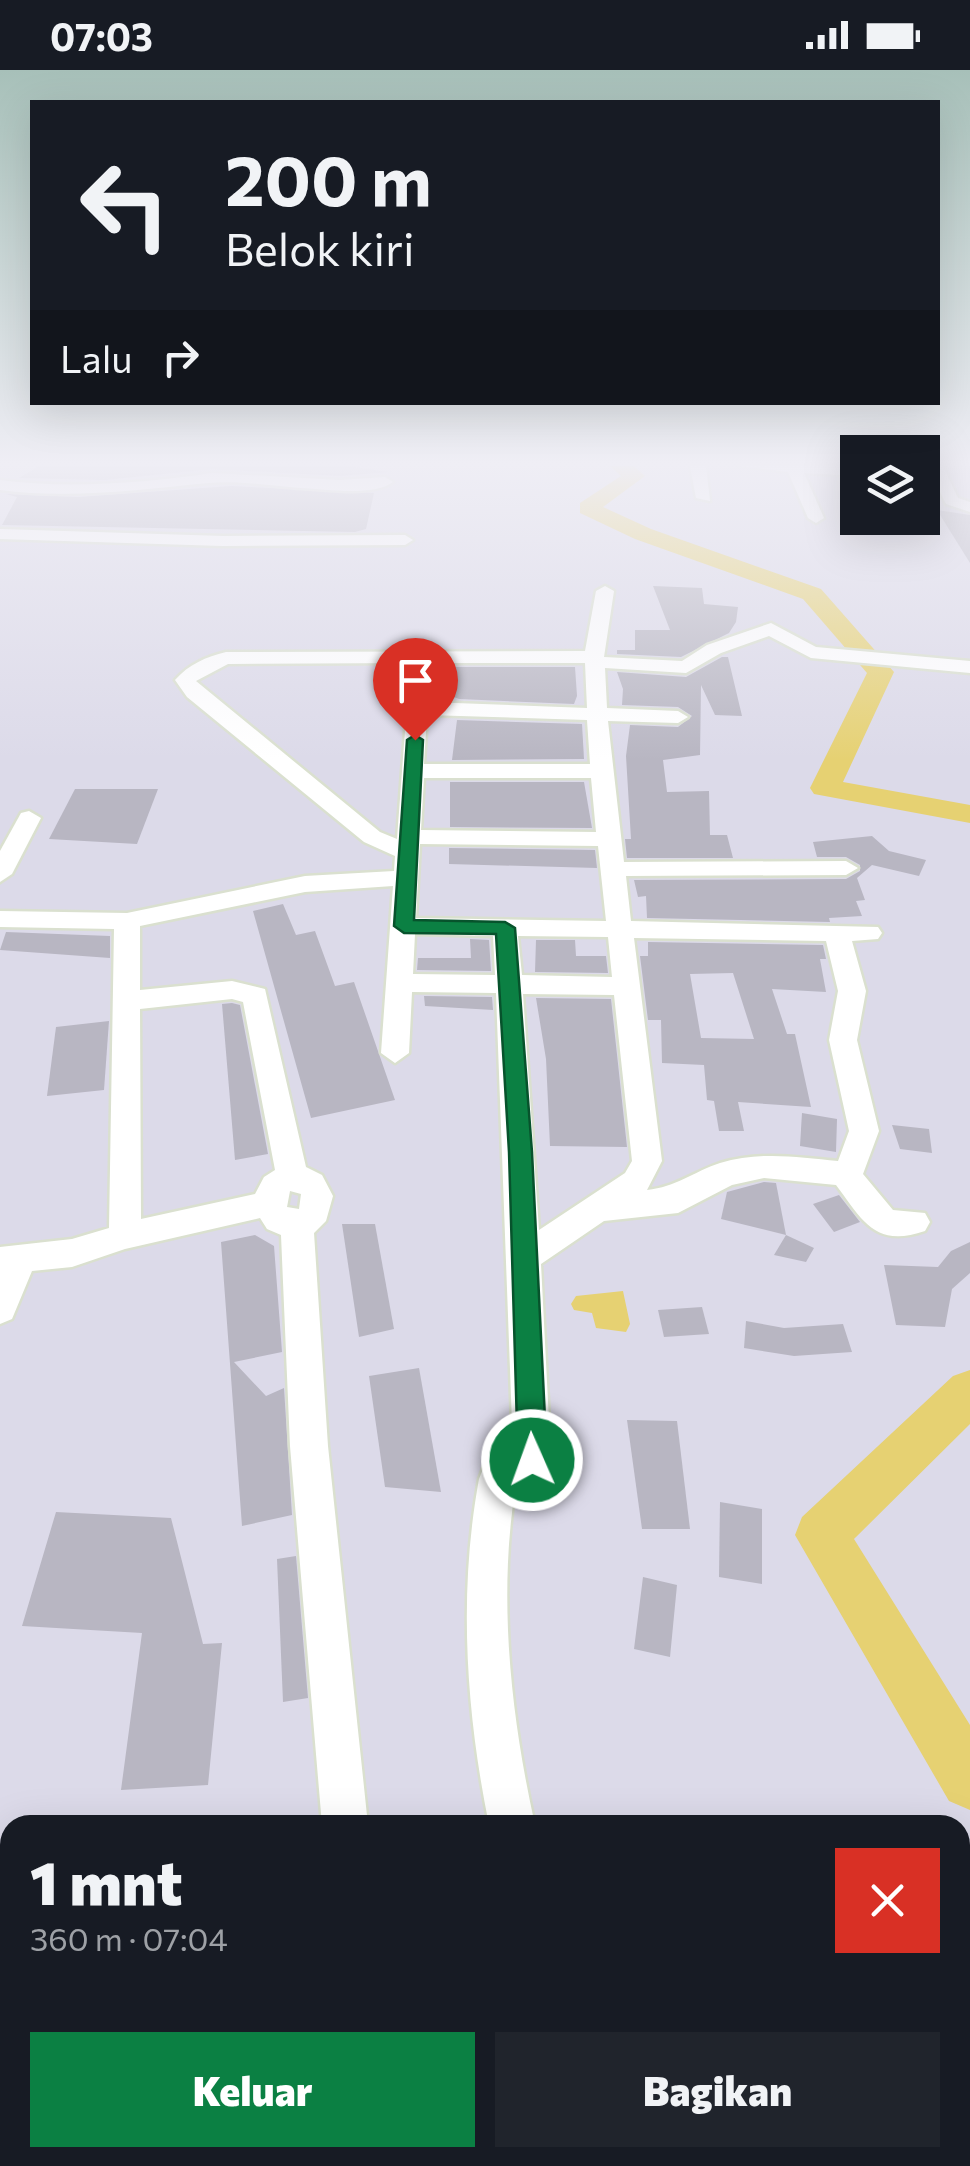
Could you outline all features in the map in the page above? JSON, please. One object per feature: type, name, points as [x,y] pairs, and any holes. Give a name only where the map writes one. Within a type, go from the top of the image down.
[{"type":"street","points":[[525,1257],[636,1182],[647,1161],[601,772],[594,659],[604,591]]},
{"type":"street","points":[[408,856],[372,837],[194,693],[186,680],[207,664],[226,658],[594,659],[686,667],[714,649],[771,629],[808,651],[970,667]]},
{"type":"street","points":[[396,1053],[420,658]]},
{"type":"street","points":[[417,708],[678,717]]},
{"type":"street","points":[[413,771],[601,772]]},
{"type":"street","points":[[0,874],[29,818]]},
{"type":"street","points":[[0,919],[127,921],[317,882],[357,880],[408,856],[609,840]]},
{"type":"street","points":[[612,869],[846,868]]},
{"type":"street","points":[[125,1236],[127,921]]},
{"type":"street","points":[[404,926],[869,933]]},
{"type":"street","points":[[505,928],[525,1257],[532,1460],[498,1480],[488,1580],[498,1742],[510,1815]]},
{"type":"street","points":[[838,933],[852,991],[843,1040],[864,1131],[856,1161],[845,1174]]},
{"type":"street","points":[[400,983],[626,986]]},
{"type":"street","points":[[0,1309],[10,1260],[72,1252],[125,1236],[282,1213],[315,1213],[321,1199],[313,1184],[293,1180],[255,996],[249,990],[232,990],[127,1001]]},
{"type":"street","points":[[600,1208],[678,1200],[725,1174],[764,1166],[845,1174],[884,1225],[897,1228],[914,1222]]},
{"type":"street","points":[[282,1213],[344,1815]]},
{"type":"shaded area","points":[[623,1291],[630,1324],[626,1332],[596,1328],[592,1313],[574,1310],[571,1304],[576,1296]]},
{"type":"building","points":[[653,586],[702,588],[704,604],[738,607],[736,622],[729,633],[681,657],[617,654],[617,650],[635,650],[635,630],[670,630]]},
{"type":"building","points":[[728,657],[742,716],[715,715],[701,685],[700,755],[663,760],[667,792],[709,791],[710,835],[727,835],[733,858],[627,858],[625,839],[631,839],[626,756],[630,725],[678,727],[692,716],[678,707],[622,705],[623,689],[617,672],[686,677]]},
{"type":"building","points":[[453,667],[575,667],[577,696],[574,704],[459,699],[454,697]]},
{"type":"building","points":[[457,720],[582,724],[584,759],[452,760]]},
{"type":"building","points":[[450,782],[584,782],[592,828],[450,827]]},
{"type":"building","points":[[75,789],[158,789],[137,844],[49,839]]},
{"type":"building","points":[[872,836],[889,851],[926,860],[919,876],[872,865],[857,878],[865,900],[856,901],[862,916],[829,918],[830,922],[647,918],[646,896],[638,897],[634,880],[846,879],[860,871],[860,865],[846,857],[817,857],[813,842]]},
{"type":"building","points":[[449,848],[595,850],[597,868],[449,864]]},
{"type":"building","points":[[283,904],[296,935],[315,931],[335,986],[354,982],[395,1100],[311,1118],[253,911]]},
{"type":"building","points":[[6,932],[110,936],[110,958],[0,950]]},
{"type":"building","points":[[470,939],[489,940],[491,971],[417,970],[418,958],[471,958]]},
{"type":"building","points":[[536,940],[575,940],[576,956],[606,956],[608,973],[535,972]]},
{"type":"building","points":[[648,942],[823,945],[826,959],[820,959],[826,992],[772,989],[787,1034],[795,1034],[811,1107],[738,1102],[744,1131],[719,1131],[714,1101],[707,1100],[704,1065],[662,1063],[661,1020],[648,1020],[640,956],[648,956]],"holes":[[[733,973],[754,1039],[701,1038],[690,974]]]},
{"type":"building","points":[[424,996],[492,997],[493,1010],[425,1006]]},
{"type":"building","points":[[536,998],[611,999],[627,1147],[550,1146],[546,1059]]},
{"type":"building","points":[[222,1004],[240,1005],[268,1154],[235,1160]]},
{"type":"building","points":[[109,1021],[104,1090],[47,1096],[56,1027]]},
{"type":"building","points":[[802,1113],[837,1119],[836,1152],[800,1146]]},
{"type":"building","points":[[892,1125],[929,1129],[932,1153],[900,1149]]},
{"type":"building","points":[[764,1182],[776,1183],[786,1235],[721,1219],[727,1192]]},
{"type":"building","points":[[839,1195],[860,1222],[834,1232],[813,1204]]},
{"type":"building","points":[[342,1224],[375,1224],[394,1329],[359,1337]]},
{"type":"building","points":[[255,1235],[274,1246],[282,1352],[234,1362],[266,1396],[284,1388],[292,1515],[242,1526],[221,1242]]},
{"type":"building","points":[[786,1235],[814,1248],[806,1262],[774,1255]]},
{"type":"building","points":[[970,1242],[970,1273],[952,1289],[945,1327],[896,1325],[884,1265],[938,1267],[951,1251]]},
{"type":"building","points":[[702,1307],[709,1334],[664,1337],[658,1310]]},
{"type":"building","points":[[746,1321],[784,1328],[843,1324],[852,1352],[794,1356],[744,1348]]},
{"type":"building","points":[[419,1368],[441,1492],[385,1487],[369,1376]]},
{"type":"building","points":[[627,1420],[677,1421],[690,1529],[642,1529]]},
{"type":"building","points":[[720,1502],[762,1509],[762,1584],[719,1577]]},
{"type":"building","points":[[56,1512],[171,1518],[203,1644],[222,1643],[208,1785],[121,1790],[142,1633],[22,1626]]},
{"type":"building","points":[[296,1556],[308,1698],[283,1702],[277,1559]]},
{"type":"building","points":[[643,1577],[677,1585],[670,1657],[634,1649]]},
{"type":"waterway","points":[[727,564],[812,594],[881,672],[825,788],[970,814]]},
{"type":"waterway","points":[[970,1392],[821,1535],[970,1780]]},
{"type":"route","points":[[415,740],[404,926],[505,928],[520,1152],[532,1460]]}]
